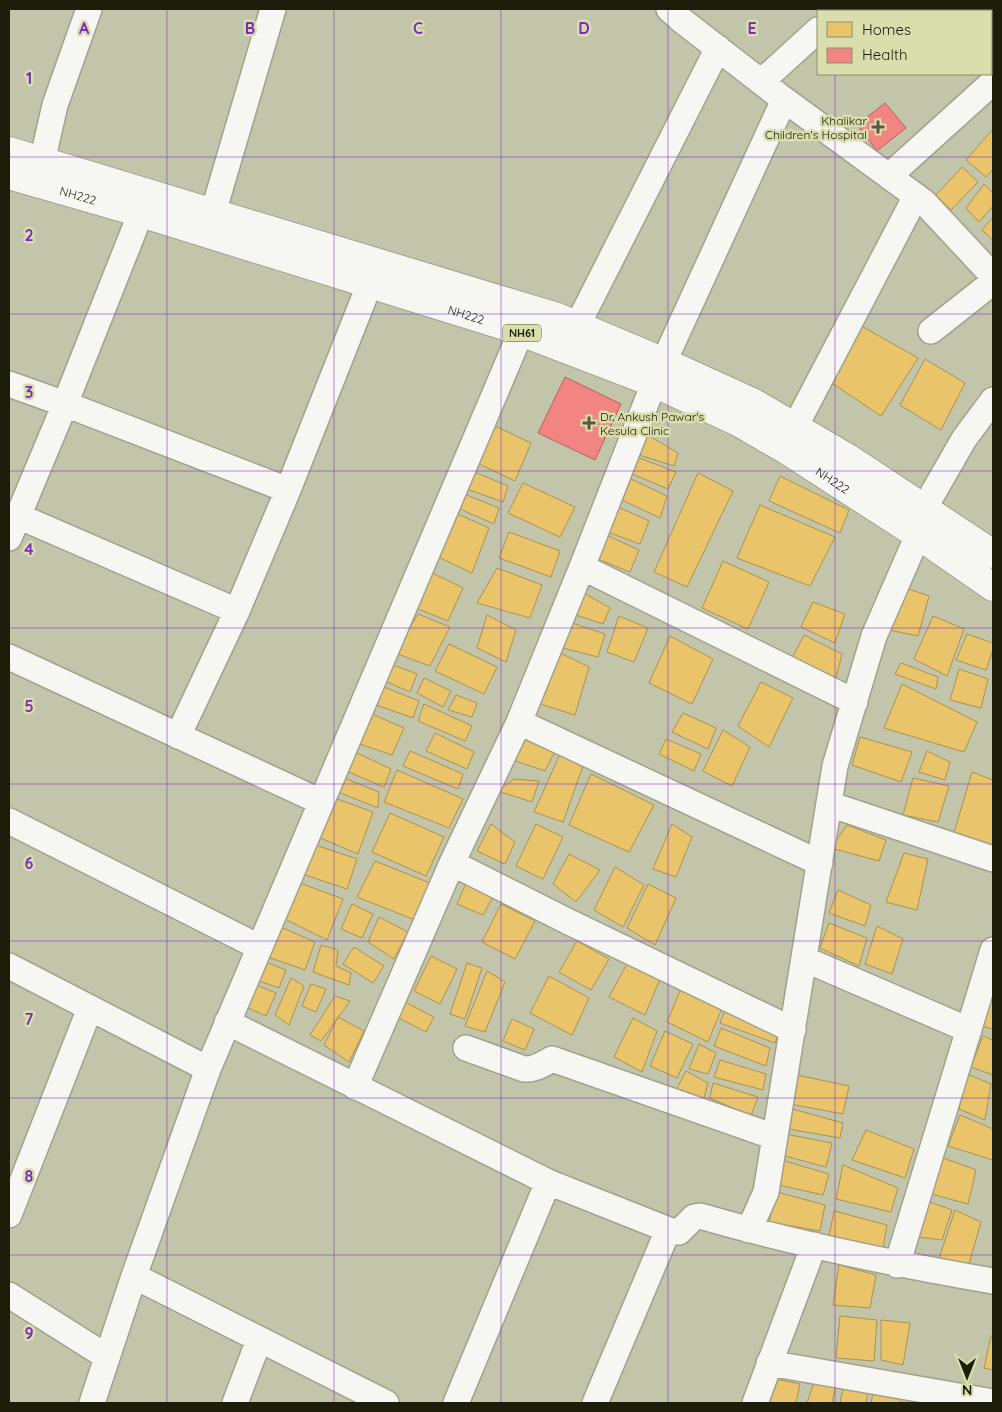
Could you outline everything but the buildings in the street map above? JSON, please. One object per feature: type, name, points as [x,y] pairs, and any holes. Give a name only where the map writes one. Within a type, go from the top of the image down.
[{"type":"highway","name":"NH222","points":[[9,151],[42,162],[145,204],[370,283],[521,332],[659,372],[754,403],[848,458],[993,554]]},
{"type":"highway","name":"NH222","points":[[9,175],[145,204],[213,213],[549,315],[577,326],[659,372],[788,451],[918,535],[993,587]]},
{"type":"street","points":[[42,162],[55,105],[89,9]]},
{"type":"street","points":[[213,213],[273,9]]},
{"type":"street","points":[[669,9],[784,100],[924,202],[993,276]]},
{"type":"street","points":[[761,82],[817,31]]},
{"type":"street","points":[[577,326],[718,48]]},
{"type":"street","points":[[889,176],[993,82]]},
{"type":"street","points":[[355,1087],[452,863],[519,722],[659,372],[784,100]]},
{"type":"street","points":[[794,427],[916,196]]},
{"type":"street","points":[[145,204],[66,404],[13,527],[237,611]]},
{"type":"street","points":[[931,331],[993,282]]},
{"type":"street","points":[[178,736],[237,611],[288,490],[370,283]]},
{"type":"street","points":[[92,1403],[134,1276],[208,1069],[521,332]]},
{"type":"street","points":[[9,384],[66,404],[288,490]]},
{"type":"street","points":[[924,507],[964,439],[993,400]]},
{"type":"street","points":[[749,1230],[766,1192],[835,766],[874,636],[918,535]]},
{"type":"street","points":[[582,567],[854,702]]},
{"type":"street","points":[[9,656],[321,802]]},
{"type":"street","points":[[519,722],[820,863]]},
{"type":"street","points":[[829,804],[993,859]]},
{"type":"street","points":[[9,820],[259,947]]},
{"type":"street","points":[[452,863],[569,922],[793,1030]]},
{"type":"street","points":[[897,1264],[993,950]]},
{"type":"street","points":[[804,959],[969,1030]]},
{"type":"street","points":[[9,966],[208,1069]]},
{"type":"street","points":[[9,1215],[90,1008]]},
{"type":"street","points":[[227,1022],[548,1182],[668,1230],[679,1232],[694,1217],[700,1216],[749,1230],[897,1264],[993,1281]]},
{"type":"street","points":[[466,1048],[524,1069],[539,1066],[552,1058],[775,1137]]},
{"type":"street","points":[[456,1403],[548,1182]]},
{"type":"street","points":[[595,1403],[668,1230]]},
{"type":"street","points":[[755,1403],[814,1245]]},
{"type":"street","points":[[134,1276],[386,1403]]},
{"type":"street","points":[[9,1295],[107,1357]]},
{"type":"street","points":[[235,1403],[259,1340]]},
{"type":"street","points":[[769,1363],[993,1402]]},
{"type":"place","name":"Khalikar Children's Hospital","points":[[878,127]]},
{"type":"place","name":"Dr. Ankush Pawar's Kesula Clinic","points":[[589,423]]}]
